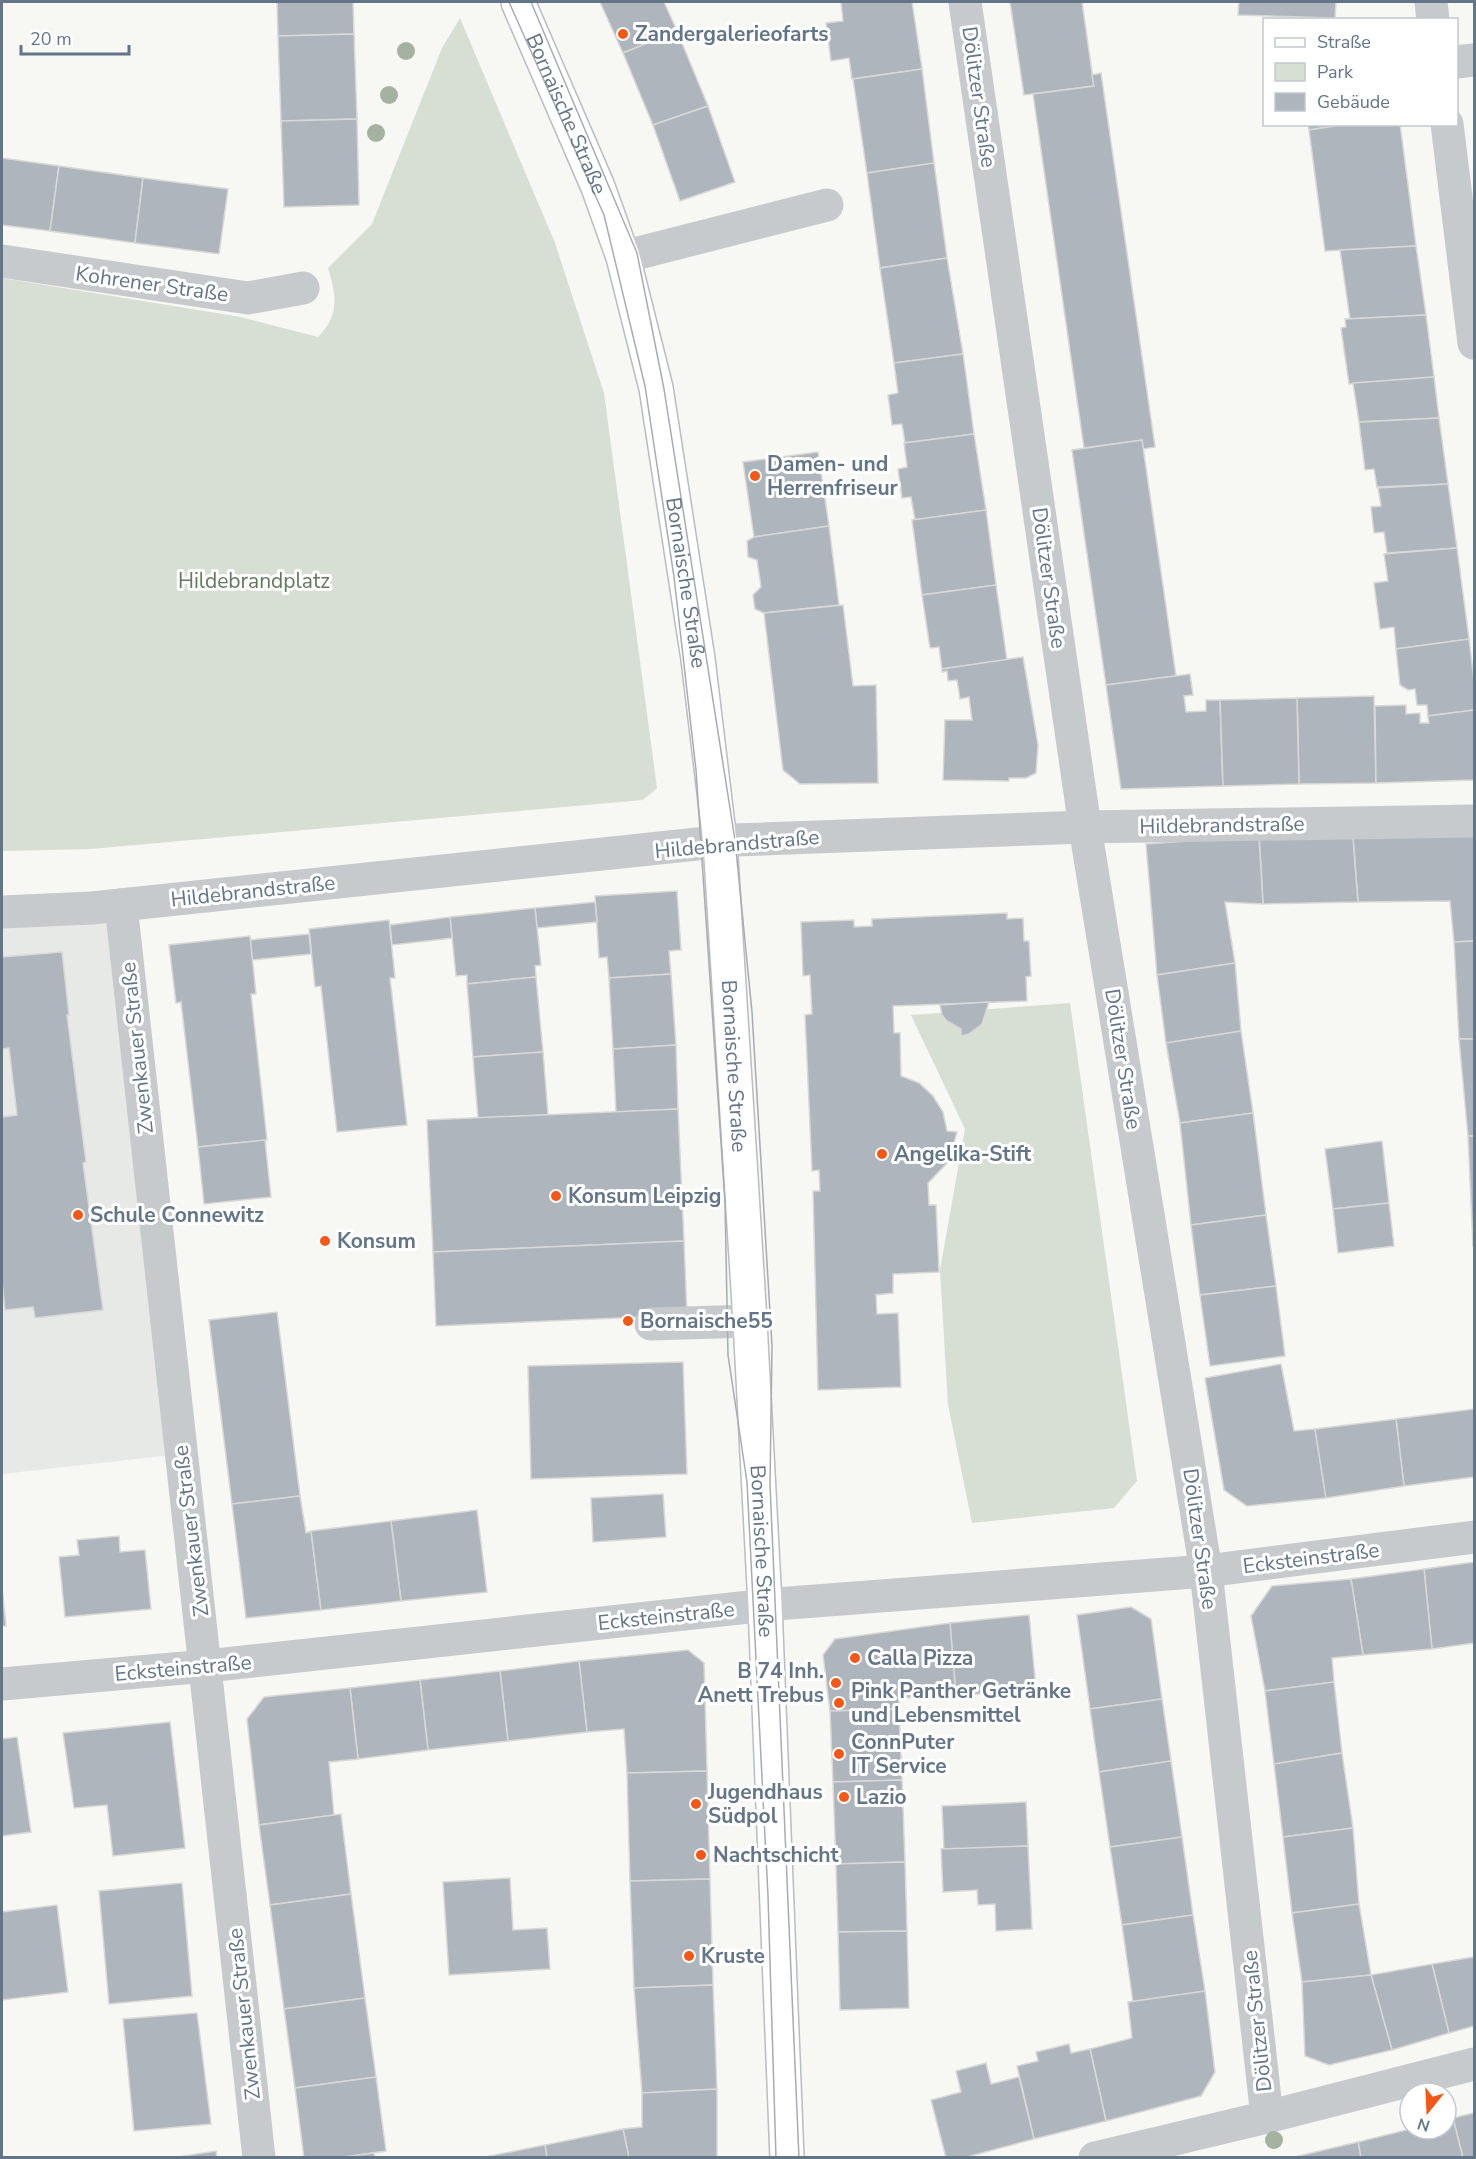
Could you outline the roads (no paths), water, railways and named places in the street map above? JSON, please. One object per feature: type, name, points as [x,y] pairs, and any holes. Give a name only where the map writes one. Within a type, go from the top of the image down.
[{"type":"main road","name":"Bornaische Straße","points":[[518,2],[598,187],[623,257],[656,388],[698,659],[720,842],[750,1321],[765,1605],[786,2157]]},
{"type":"street","name":"Dölitzer Straße","points":[[965,2],[1085,827],[1206,1571],[1267,2117]]},
{"type":"street","points":[[1431,2],[1433,18]]},
{"type":"street","points":[[1458,62],[1474,60]]},
{"type":"street","points":[[1447,126],[1474,343]]},
{"type":"street","points":[[623,257],[827,205]]},
{"type":"street","name":"Kohrener Straße","points":[[2,261],[249,298],[303,288]]},
{"type":"street","name":"Hildebrandstraße","points":[[2,912],[121,905],[720,842],[1085,827],[1474,821]]},
{"type":"street","name":"Zwenkauer Straße","points":[[121,905],[173,1383],[207,1666],[259,2157]]},
{"type":"street","points":[[651,1324],[750,1321]]},
{"type":"street","name":"Ecksteinstraße","points":[[2,1684],[207,1666],[765,1605],[1206,1571],[1474,1537]]},
{"type":"street","points":[[1095,2157],[1267,2117],[1474,2064]]},
{"type":"tram line","points":[[509,2],[604,215],[645,386],[674,577],[696,770],[725,1202],[728,1355],[747,1482],[768,1896],[776,2158]]},
{"type":"tram line","points":[[531,2],[637,253],[664,389],[735,840],[752,1012],[772,1346],[770,1484],[799,2158]]},
{"type":"place","name":"Zandergalerieofarts","points":[[623,34]]},
{"type":"place","name":"Damen- und Herrenfriseur","points":[[755,476]]},
{"type":"place","name":"Angelika-Stift","points":[[882,1154]]},
{"type":"place","name":"Konsum Leipzig","points":[[556,1196]]},
{"type":"place","name":"Schule Connewitz","points":[[78,1215]]},
{"type":"place","name":"Konsum","points":[[325,1241]]},
{"type":"place","name":"Bornaische55","points":[[628,1321]]},
{"type":"place","name":"Calla Pizza","points":[[855,1658]]},
{"type":"place","name":"B 74 Inh. Anett Trebus","points":[[836,1683]]},
{"type":"place","name":"Pink Panther Getränke und Lebensmittel","points":[[839,1703]]},
{"type":"place","name":"ConnPuter IT Service","points":[[839,1754]]},
{"type":"place","name":"Lazio","points":[[844,1797]]},
{"type":"place","name":"Jugendhaus Südpol","points":[[696,1804]]},
{"type":"place","name":"Nachtschicht","points":[[701,1855]]},
{"type":"place","name":"Kruste","points":[[689,1956]]},
{"type":"park label","name":"Hildebrandplatz","points":[[254,581]]}]
